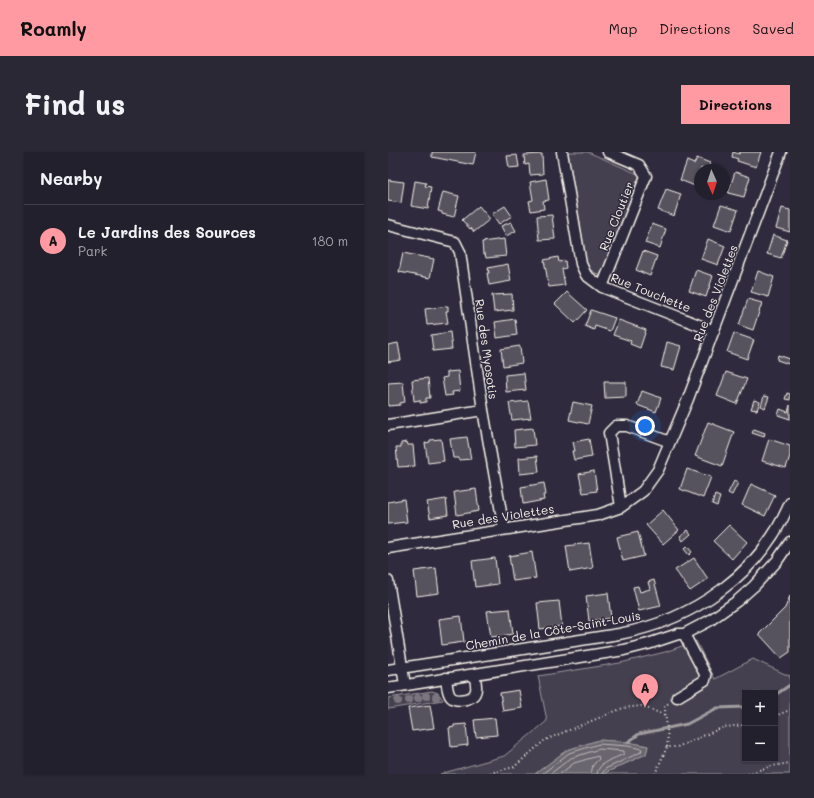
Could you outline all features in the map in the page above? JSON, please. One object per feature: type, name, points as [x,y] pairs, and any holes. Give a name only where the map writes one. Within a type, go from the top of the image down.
[{"type":"street","name":"Rue Touchette","points":[[562,152],[581,264],[586,275],[602,287],[714,331]]},
{"type":"street","name":"Rue Cloutier","points":[[602,287],[646,176],[639,165],[608,152]]},
{"type":"street","name":"Rue des Violettes","points":[[388,548],[598,514],[621,507],[642,491],[658,470],[688,400],[781,152]]},
{"type":"street","name":"Rue des Myosotis","points":[[388,225],[455,242],[460,252],[483,410],[504,529]]},
{"type":"street","points":[[388,425],[483,410]]},
{"type":"street","points":[[621,507],[609,433],[616,426],[627,426],[670,442]]},
{"type":"street","name":"Chemin de la Côte-Saint-Louis","points":[[388,670],[619,634],[646,628],[674,618],[691,610],[717,593],[746,568],[779,525],[790,503]]},
{"type":"street","points":[[388,688],[624,650],[678,634],[684,634],[709,621],[746,593],[769,570],[790,542]]},
{"type":"street","points":[[733,580],[746,593]]},
{"type":"street","points":[[388,581],[405,685]]},
{"type":"street","points":[[677,697],[706,680],[706,676],[684,634]]},
{"type":"street","points":[[446,678],[448,691],[452,698],[464,699],[473,696],[475,693],[476,686],[474,674]]},
{"type":"path","points":[[655,774],[667,747],[668,736],[665,715],[666,706],[677,697]]},
{"type":"path","points":[[486,774],[514,767],[545,740],[623,708],[641,706],[665,715]]},
{"type":"path","points":[[778,715],[790,710]]},
{"type":"path","points":[[667,747],[677,747],[724,727],[742,725]]},
{"type":"path","points":[[748,774],[771,766],[790,763]]},
{"type":"shaded area","points":[[568,152],[588,152],[640,175],[601,276],[587,268]]},
{"type":"shaded area","points":[[696,641],[715,679],[753,659],[789,676],[790,675],[790,774],[603,774],[646,754],[648,746],[628,742],[599,740],[567,750],[535,774],[440,774],[504,756],[547,721],[538,676],[620,663],[665,652]]},
{"type":"shaded area","points":[[432,691],[438,693],[443,700],[388,709],[388,698]]},
{"type":"water","points":[[599,740],[628,742],[648,746],[646,754],[603,774],[535,774],[567,750]]},
{"type":"building","points":[[432,152],[476,152],[473,165],[432,157]]},
{"type":"building","points":[[733,152],[739,154],[740,152],[761,152],[756,167],[737,161],[738,159],[732,157]]},
{"type":"building","points":[[542,154],[543,174],[530,175],[529,164],[525,165],[524,155]]},
{"type":"building","points":[[517,155],[519,167],[509,168],[507,156]]},
{"type":"building","points":[[697,158],[710,163],[710,164],[694,164]]},
{"type":"building","points":[[687,161],[694,164],[694,186],[680,180]]},
{"type":"building","points":[[735,172],[750,177],[744,197],[730,194],[730,187]]},
{"type":"building","points":[[546,179],[549,200],[543,201],[544,209],[531,211],[529,201],[533,200],[530,182]]},
{"type":"building","points":[[388,180],[404,182],[401,203],[388,201]]},
{"type":"building","points":[[415,181],[426,183],[425,186],[431,187],[428,209],[411,206]]},
{"type":"building","points":[[666,189],[681,194],[674,216],[658,210]]},
{"type":"building","points":[[443,192],[459,196],[454,217],[442,214],[442,212],[438,211]]},
{"type":"building","points":[[721,205],[738,210],[731,231],[714,225]]},
{"type":"building","points":[[479,206],[490,219],[474,232],[462,220]]},
{"type":"building","points":[[505,206],[512,216],[499,224],[492,214]]},
{"type":"building","points":[[782,208],[790,210],[790,232],[776,228]]},
{"type":"building","points":[[552,215],[555,239],[539,240],[537,216]]},
{"type":"building","points":[[511,222],[516,231],[506,236],[501,226]]},
{"type":"building","points":[[652,224],[666,229],[660,248],[645,243]]},
{"type":"building","points":[[773,235],[787,240],[781,258],[767,254]]},
{"type":"building","points":[[504,239],[506,256],[486,258],[485,254],[483,254],[482,242]]},
{"type":"building","points":[[708,239],[725,246],[718,265],[701,259]]},
{"type":"building","points":[[643,251],[657,256],[650,276],[636,270]]},
{"type":"building","points":[[403,253],[434,259],[430,278],[399,272]]},
{"type":"building","points":[[558,257],[559,262],[565,261],[566,268],[562,269],[565,285],[549,287],[544,260]]},
{"type":"building","points":[[508,264],[511,281],[489,285],[487,273],[489,273],[488,268]]},
{"type":"building","points":[[696,270],[713,276],[706,297],[689,291]]},
{"type":"building","points":[[758,271],[774,277],[768,297],[751,292]]},
{"type":"building","points":[[567,292],[587,310],[575,323],[555,304]]},
{"type":"building","points":[[512,294],[513,310],[494,312],[492,295]]},
{"type":"building","points":[[748,299],[762,303],[753,330],[739,325]]},
{"type":"building","points":[[448,306],[448,311],[446,311],[448,323],[427,325],[425,309]]},
{"type":"building","points":[[591,310],[615,318],[610,331],[595,326],[594,330],[585,326]]},
{"type":"building","points":[[515,319],[517,335],[497,338],[495,322]]},
{"type":"building","points":[[619,320],[646,330],[640,348],[630,344],[631,341],[613,335]]},
{"type":"building","points":[[450,332],[452,349],[433,351],[431,335]]},
{"type":"building","points":[[734,333],[754,340],[747,359],[727,352]]},
{"type":"building","points":[[667,342],[681,346],[674,370],[661,367]]},
{"type":"building","points":[[398,343],[401,360],[388,362],[388,345]]},
{"type":"building","points":[[520,346],[522,363],[503,366],[501,349]]},
{"type":"building","points":[[778,355],[790,359],[789,364],[777,360]]},
{"type":"building","points":[[458,371],[460,391],[452,392],[453,395],[445,396],[442,378],[447,377],[447,372]]},
{"type":"building","points":[[726,372],[747,379],[737,404],[717,396]]},
{"type":"building","points":[[524,373],[526,390],[506,392],[505,375]]},
{"type":"building","points":[[428,378],[430,398],[426,398],[426,402],[420,403],[420,400],[414,401],[412,380]]},
{"type":"building","points":[[403,382],[405,402],[400,403],[400,405],[388,406],[388,383]]},
{"type":"building","points":[[604,382],[626,382],[626,397],[605,398]]},
{"type":"building","points":[[642,391],[661,398],[656,412],[637,405]]},
{"type":"building","points":[[787,393],[790,394],[790,400],[785,399]]},
{"type":"building","points":[[764,396],[769,397],[765,408],[761,406]]},
{"type":"building","points":[[754,400],[760,402],[757,410],[751,409]]},
{"type":"building","points":[[528,401],[531,418],[512,420],[509,403]]},
{"type":"building","points":[[573,402],[592,406],[588,424],[569,420]]},
{"type":"building","points":[[790,405],[790,419],[778,415],[780,409],[788,412]]},
{"type":"building","points":[[708,422],[734,432],[722,466],[695,456]]},
{"type":"building","points":[[533,428],[535,445],[515,447],[514,430]]},
{"type":"building","points":[[754,429],[765,433],[764,437],[752,433]]},
{"type":"building","points":[[467,437],[471,459],[459,460],[459,458],[453,458],[450,439]]},
{"type":"building","points":[[441,439],[444,461],[428,463],[425,443],[430,442],[430,440]]},
{"type":"building","points":[[589,439],[592,457],[574,460],[572,451],[575,451],[573,442]]},
{"type":"building","points":[[769,439],[790,446],[790,456],[786,468],[762,461]]},
{"type":"building","points":[[407,442],[408,445],[413,445],[415,466],[398,467],[396,447],[401,447],[401,443]]},
{"type":"building","points":[[537,456],[539,472],[520,474],[519,458]]},
{"type":"building","points":[[687,469],[711,477],[703,498],[680,489]]},
{"type":"building","points":[[594,471],[597,491],[583,493],[579,474]]},
{"type":"building","points":[[734,481],[738,483],[732,495],[728,493]]},
{"type":"building","points":[[544,483],[546,495],[543,495],[544,500],[523,504],[521,487]]},
{"type":"building","points":[[751,484],[775,495],[765,516],[742,505]]},
{"type":"building","points":[[476,489],[479,511],[457,515],[454,492]]},
{"type":"building","points":[[715,495],[720,497],[717,506],[712,504]]},
{"type":"building","points":[[404,499],[407,522],[388,524],[388,502]]},
{"type":"building","points":[[446,499],[448,515],[430,518],[427,502]]},
{"type":"building","points":[[663,510],[679,530],[663,544],[646,525]]},
{"type":"building","points":[[729,525],[747,542],[732,559],[713,541]]},
{"type":"building","points":[[688,530],[691,534],[683,541],[680,536]]},
{"type":"building","points":[[638,532],[644,556],[623,561],[617,537]]},
{"type":"building","points":[[589,543],[593,568],[570,572],[566,546]]},
{"type":"building","points":[[687,546],[692,552],[689,555],[684,549]]},
{"type":"building","points":[[532,552],[536,578],[513,581],[509,556]]},
{"type":"building","points":[[495,558],[498,584],[475,587],[472,561]]},
{"type":"building","points":[[694,558],[708,579],[690,591],[675,570]]},
{"type":"building","points":[[436,568],[439,593],[417,596],[414,571]]},
{"type":"building","points":[[654,580],[661,606],[639,611],[633,587],[638,586],[640,592],[650,589],[648,582]]},
{"type":"building","points":[[608,593],[611,618],[589,621],[586,596]]},
{"type":"building","points":[[790,596],[790,652],[781,658],[759,634],[785,608]]},
{"type":"building","points":[[559,601],[562,626],[540,629],[537,603]]},
{"type":"building","points":[[510,609],[513,634],[491,637],[487,611]]},
{"type":"building","points":[[461,616],[464,642],[442,645],[439,619]]},
{"type":"building","points":[[519,690],[522,708],[503,711],[500,693]]},
{"type":"building","points":[[430,705],[434,728],[412,731],[408,708]]},
{"type":"building","points":[[495,718],[497,735],[476,737],[474,720]]},
{"type":"building","points":[[466,724],[468,745],[451,747],[449,728],[454,727],[454,725]]},
{"type":"waterway","points":[[778,693],[790,685]]},
{"type":"waterway","points":[[628,742],[639,734],[687,724],[717,708],[742,707]]},
{"type":"place","name":"Le Jardins des Sources","points":[[645,707]]}]
